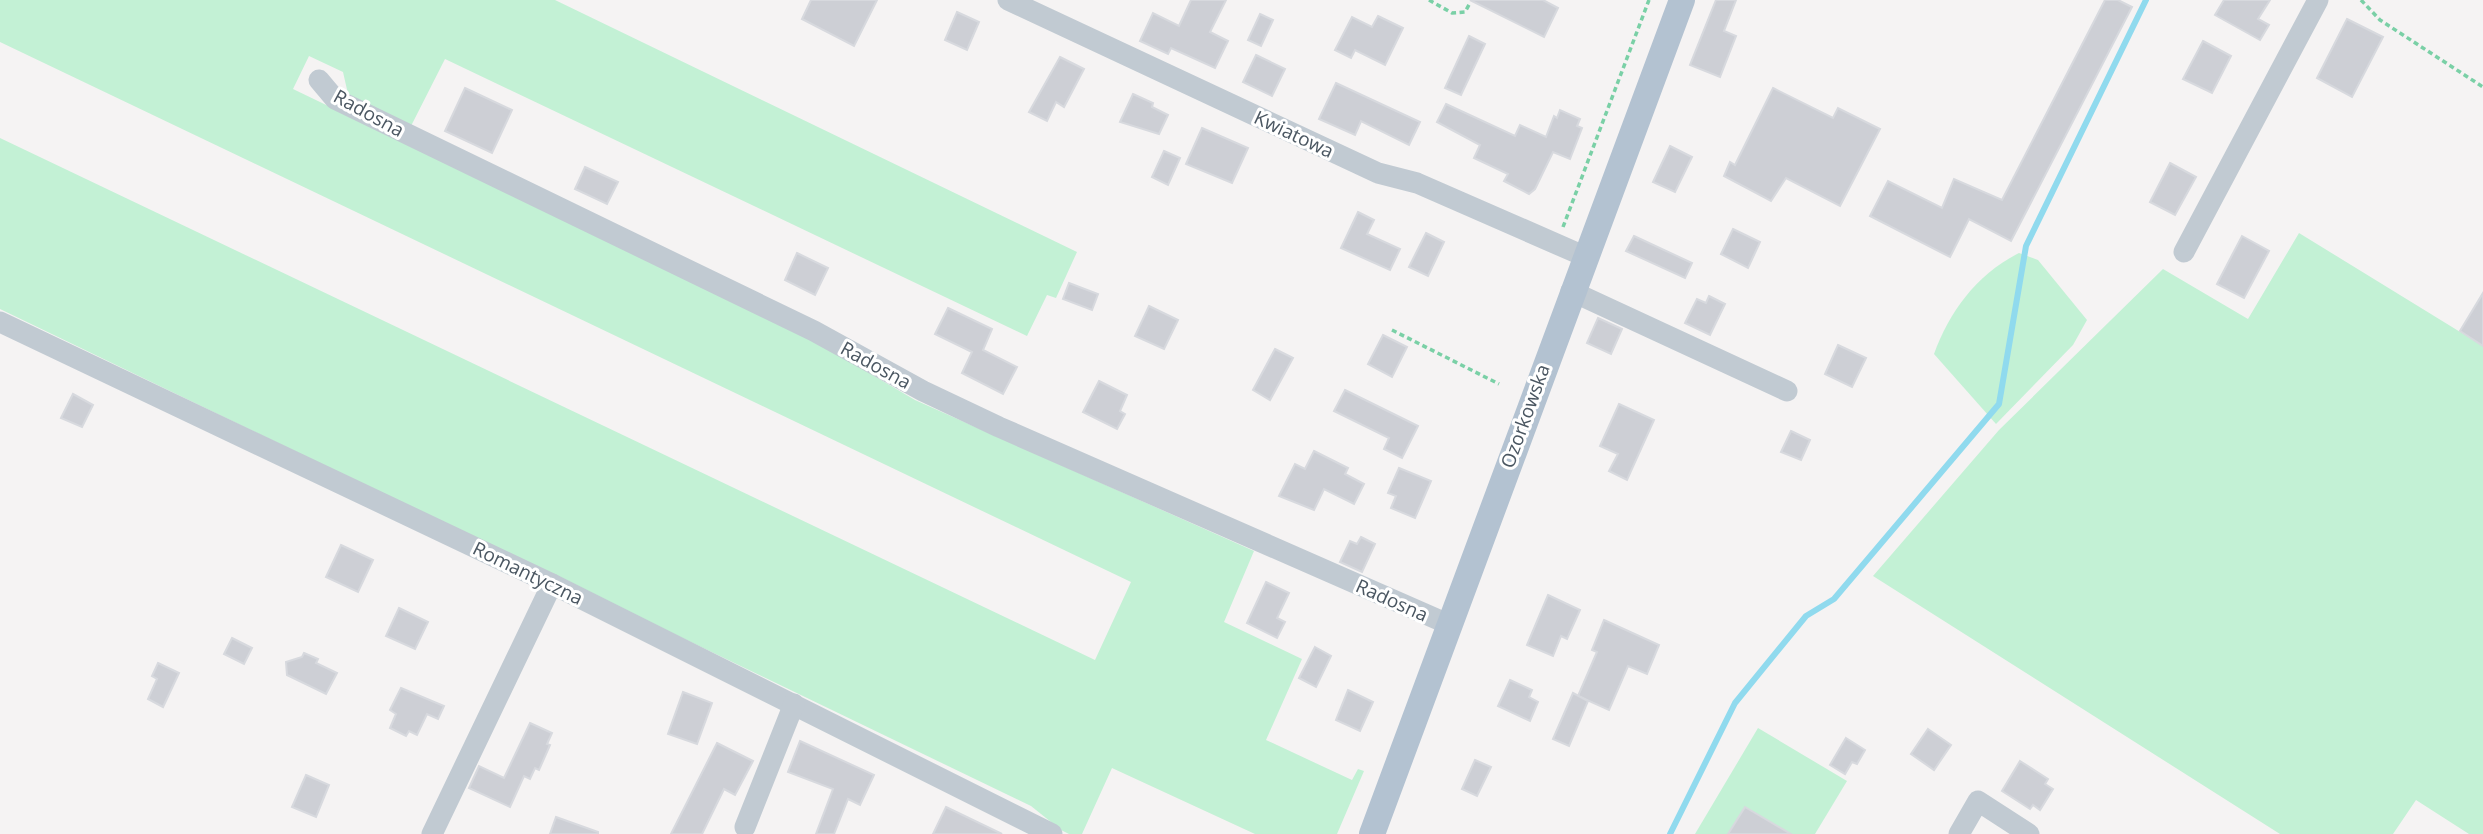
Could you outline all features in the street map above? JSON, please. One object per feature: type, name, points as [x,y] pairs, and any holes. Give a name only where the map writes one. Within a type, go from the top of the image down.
[{"type":"main road","name":"Ozorkowska","points":[[1372,834],[1584,256],[1682,0]]},
{"type":"street","name":"Kwiatowa","points":[[1008,0],[1378,173],[1417,183],[1584,256]]},
{"type":"street","points":[[2184,252],[2318,0]]},
{"type":"street","name":"Radosna","points":[[318,80],[335,99],[814,331],[923,391],[1448,624]]},
{"type":"street","points":[[1571,291],[1787,391]]},
{"type":"street","name":"Romantyczna","points":[[0,322],[552,584],[1051,834]]},
{"type":"street","points":[[432,834],[552,584]]},
{"type":"street","points":[[745,827],[794,704]]},
{"type":"street","points":[[1959,834],[1978,801],[2029,834]]},
{"type":"path","points":[[1429,0],[1452,13],[1465,12],[1470,3]]},
{"type":"path","points":[[1556,245],[1649,0]]},
{"type":"path","points":[[2361,0],[2380,20],[2483,87]]},
{"type":"path","points":[[1392,330],[1499,384]]},
{"type":"green space","points":[[0,0],[555,0],[1077,252],[1056,298],[1047,295],[1027,336],[445,59],[411,126],[348,94],[343,72],[309,56],[293,89],[808,337],[915,400],[1254,551],[1224,622],[1302,659],[1266,740],[1352,780],[1358,769],[1364,771],[1337,834],[1255,834],[1112,768],[1082,834],[1069,834],[1031,806],[0,309],[0,138],[1095,660],[1131,582],[0,42]]},
{"type":"green space","points":[[2299,233],[2483,346],[2483,834],[2469,834],[2416,800],[2393,834],[2280,834],[1873,576],[1999,430],[2163,269],[2248,319]]},
{"type":"green space","points":[[2019,253],[2038,260],[2087,320],[2073,345],[1996,424],[1934,354],[1948,323],[1966,296],[1990,272]]},
{"type":"green space","points":[[1758,728],[1847,781],[1815,834],[1695,834]]},
{"type":"building","points":[[811,0],[877,0],[854,46],[802,19]]},
{"type":"building","points":[[1191,0],[1226,0],[1210,32],[1228,41],[1215,68],[1171,48],[1168,54],[1140,41],[1153,13],[1179,26]]},
{"type":"building","points":[[1470,0],[1543,0],[1558,8],[1544,37]]},
{"type":"building","points":[[1716,0],[1736,0],[1724,31],[1736,36],[1720,77],[1690,65]]},
{"type":"building","points":[[2105,0],[2118,0],[2132,7],[2011,241],[1969,219],[1950,257],[1870,216],[1888,181],[1942,208],[1954,179],[2002,200]]},
{"type":"building","points":[[2224,0],[2270,0],[2258,19],[2269,25],[2260,40],[2215,15]]},
{"type":"building","points":[[957,12],[979,22],[967,50],[945,40]]},
{"type":"building","points":[[1260,14],[1273,20],[1261,46],[1248,40]]},
{"type":"building","points":[[1378,16],[1403,28],[1385,65],[1355,50],[1351,58],[1335,50],[1352,17],[1372,27]]},
{"type":"building","points":[[2347,19],[2383,37],[2352,97],[2317,78]]},
{"type":"building","points":[[1469,36],[1485,44],[1461,95],[1445,88]]},
{"type":"building","points":[[2203,41],[2231,56],[2212,93],[2183,79]]},
{"type":"building","points":[[1256,55],[1285,69],[1272,96],[1243,82]]},
{"type":"building","points":[[1060,57],[1084,69],[1064,107],[1056,102],[1047,121],[1029,112]]},
{"type":"building","points":[[1336,83],[1420,122],[1409,145],[1361,121],[1355,135],[1319,119]]},
{"type":"building","points":[[465,88],[512,110],[492,153],[445,131]]},
{"type":"building","points":[[1773,88],[1833,118],[1838,108],[1880,129],[1840,206],[1786,178],[1771,201],[1724,176],[1730,162],[1735,165]]},
{"type":"building","points":[[1133,94],[1153,103],[1152,107],[1168,115],[1159,134],[1120,122]]},
{"type":"building","points":[[1446,104],[1515,136],[1520,125],[1546,137],[1554,116],[1557,118],[1560,110],[1580,119],[1577,126],[1582,128],[1570,159],[1553,152],[1535,189],[1529,194],[1504,181],[1508,174],[1474,158],[1480,145],[1437,122]]},
{"type":"building","points":[[1202,128],[1248,148],[1232,183],[1186,164]]},
{"type":"building","points":[[1670,146],[1692,157],[1675,192],[1653,182]]},
{"type":"building","points":[[1164,151],[1180,158],[1168,185],[1152,177]]},
{"type":"building","points":[[2170,163],[2196,177],[2175,215],[2150,202]]},
{"type":"building","points":[[585,167],[618,182],[607,204],[575,189]]},
{"type":"building","points":[[1358,212],[1374,220],[1367,234],[1400,249],[1390,270],[1341,248]]},
{"type":"building","points":[[1733,229],[1760,242],[1748,268],[1721,254]]},
{"type":"building","points":[[1426,233],[1444,242],[1428,276],[1409,267]]},
{"type":"building","points":[[1634,236],[1692,263],[1685,278],[1626,251]]},
{"type":"building","points":[[2242,236],[2269,251],[2244,298],[2217,284]]},
{"type":"building","points":[[797,253],[828,268],[815,295],[785,280]]},
{"type":"building","points":[[1069,283],[1098,294],[1092,310],[1063,299]]},
{"type":"building","points":[[2483,293],[2483,346],[2460,331]]},
{"type":"building","points":[[1709,296],[1725,304],[1710,335],[1685,323],[1697,299],[1706,303]]},
{"type":"building","points":[[1149,306],[1178,320],[1164,349],[1135,336]]},
{"type":"building","points":[[948,308],[992,329],[983,350],[1017,367],[1003,394],[962,373],[972,352],[935,334]]},
{"type":"building","points":[[1598,318],[1622,329],[1611,354],[1587,343]]},
{"type":"building","points":[[1383,335],[1407,347],[1392,377],[1368,364]]},
{"type":"building","points":[[1838,345],[1866,358],[1852,387],[1825,374]]},
{"type":"building","points":[[1275,349],[1293,358],[1270,400],[1253,390]]},
{"type":"building","points":[[1099,381],[1127,395],[1120,411],[1125,414],[1117,429],[1083,412]]},
{"type":"building","points":[[1345,390],[1418,426],[1402,458],[1384,449],[1389,438],[1334,411]]},
{"type":"building","points":[[73,394],[93,405],[82,427],[61,418]]},
{"type":"building","points":[[1619,404],[1654,420],[1627,480],[1609,471],[1618,454],[1600,446]]},
{"type":"building","points":[[1791,431],[1810,440],[1801,460],[1781,452]]},
{"type":"building","points":[[1314,451],[1348,468],[1345,474],[1364,484],[1354,504],[1324,489],[1314,510],[1279,496],[1295,464],[1305,469]]},
{"type":"building","points":[[1399,468],[1431,481],[1415,518],[1391,508],[1396,496],[1388,493]]},
{"type":"building","points":[[1361,537],[1375,544],[1362,572],[1340,562],[1350,541],[1357,544]]},
{"type":"building","points":[[341,545],[373,560],[358,592],[326,577]]},
{"type":"building","points":[[1266,582],[1289,593],[1277,618],[1285,622],[1277,638],[1247,623]]},
{"type":"building","points":[[1548,595],[1580,610],[1567,639],[1561,636],[1553,656],[1527,645]]},
{"type":"building","points":[[399,608],[428,622],[415,649],[386,636]]},
{"type":"building","points":[[1604,620],[1659,645],[1647,674],[1628,666],[1609,710],[1578,696],[1597,652],[1592,650]]},
{"type":"building","points":[[232,638],[252,648],[244,664],[224,654]]},
{"type":"building","points":[[1315,647],[1331,656],[1316,687],[1299,678]]},
{"type":"building","points":[[304,653],[318,659],[316,663],[337,673],[326,694],[287,675],[286,662],[302,657]]},
{"type":"building","points":[[158,663],[179,673],[163,707],[148,699],[157,679],[152,676]]},
{"type":"building","points":[[1510,680],[1532,690],[1529,697],[1538,702],[1530,721],[1498,706]]},
{"type":"building","points":[[401,688],[444,706],[438,719],[427,714],[417,735],[409,731],[406,736],[390,728],[396,714],[390,710]]},
{"type":"building","points":[[1348,690],[1373,702],[1360,731],[1336,720]]},
{"type":"building","points":[[683,692],[712,703],[697,744],[668,734]]},
{"type":"building","points":[[1573,693],[1588,701],[1569,746],[1553,739]]},
{"type":"building","points":[[530,723],[552,733],[547,744],[550,745],[539,770],[535,768],[530,779],[524,776],[510,807],[469,788],[479,766],[504,778]]},
{"type":"building","points":[[1928,729],[1951,745],[1934,770],[1911,754]]},
{"type":"building","points":[[1846,738],[1865,750],[1857,764],[1852,762],[1845,774],[1830,765]]},
{"type":"building","points":[[800,741],[874,775],[860,805],[848,799],[834,834],[816,834],[833,789],[788,772]]},
{"type":"building","points":[[717,743],[753,761],[735,795],[724,789],[702,834],[671,834]]},
{"type":"building","points":[[1475,760],[1491,767],[1477,796],[1462,789]]},
{"type":"building","points":[[2020,761],[2048,779],[2045,784],[2053,789],[2040,810],[2033,805],[2030,809],[2002,791]]},
{"type":"building","points":[[306,775],[329,785],[316,817],[292,807]]},
{"type":"building","points":[[946,807],[1002,834],[933,834]]},
{"type":"building","points":[[1745,807],[1791,834],[1728,834]]},
{"type":"building","points":[[556,817],[598,832],[598,834],[550,834]]},
{"type":"waterway","points":[[1670,834],[1735,703],[1806,616],[1834,599],[1999,404],[2026,246],[2146,0]]}]
